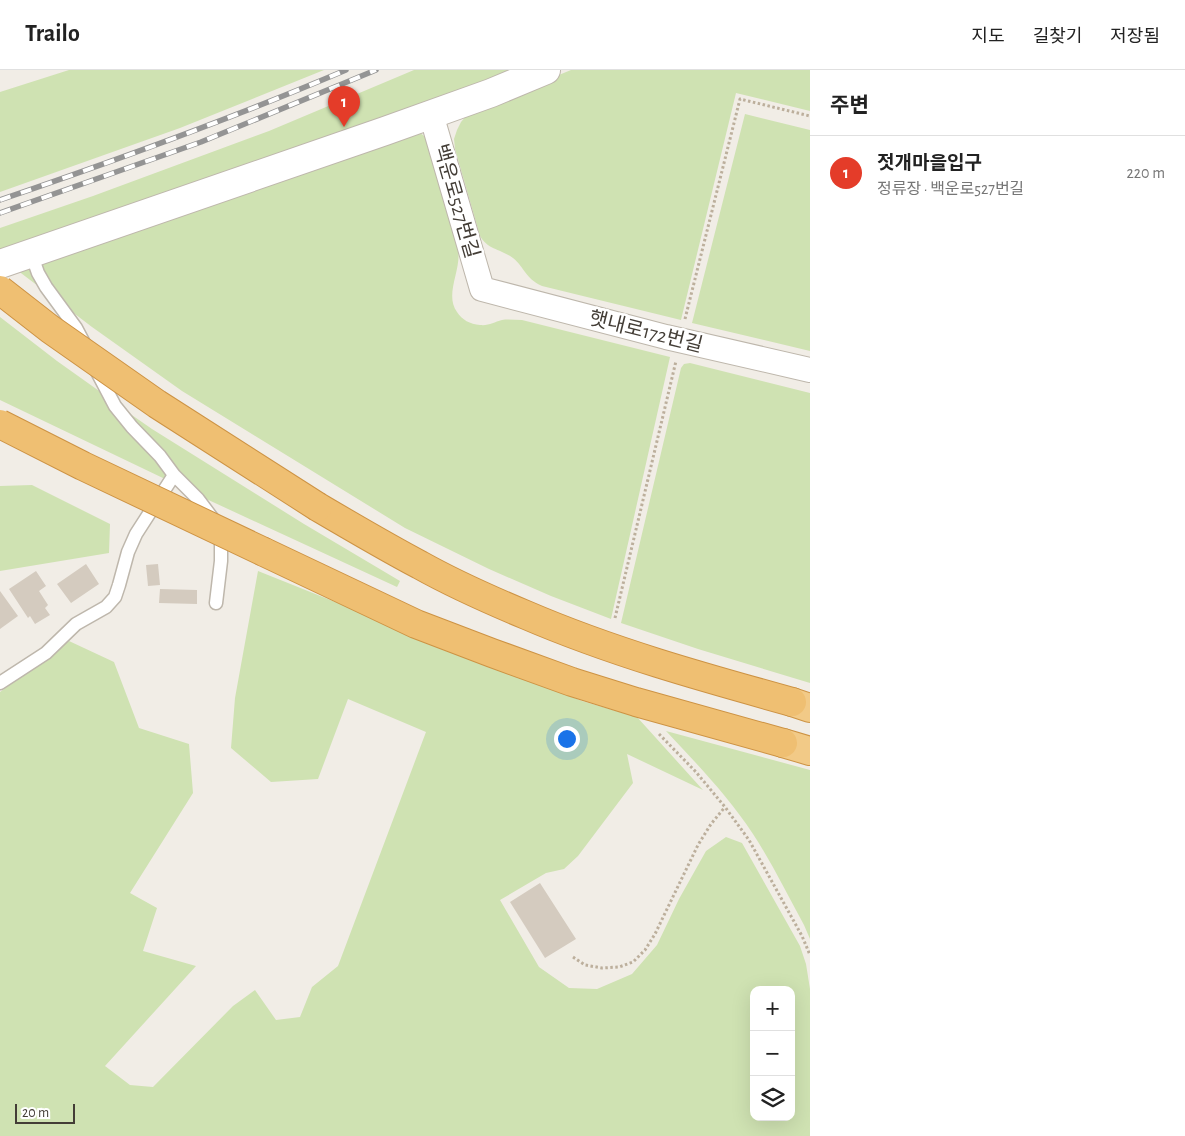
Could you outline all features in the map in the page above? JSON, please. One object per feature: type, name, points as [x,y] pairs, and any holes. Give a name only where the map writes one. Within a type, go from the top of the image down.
[{"type":"highway","points":[[0,290],[50,329],[157,404],[318,507],[421,566],[526,615],[583,638],[710,680],[801,705]]},
{"type":"highway","points":[[0,424],[83,466],[416,624],[572,682],[636,702],[810,750]]},
{"type":"street","points":[[0,264],[432,114],[491,93],[546,70]]},
{"type":"street","name":"백운로527번길","points":[[432,114],[482,289]]},
{"type":"street","name":"햇내로172번길","points":[[482,289],[666,337],[810,370]]},
{"type":"lane","points":[[31,253],[38,273],[76,328],[115,406],[198,499],[213,519],[221,542],[221,561],[216,603]]},
{"type":"lane","points":[[0,683],[46,654],[76,624],[106,607],[115,597],[128,552],[136,534],[174,474]]},
{"type":"path","points":[[684,324],[740,99],[810,116]]},
{"type":"path","points":[[616,618],[677,355]]},
{"type":"path","points":[[658,733],[696,772],[725,806],[749,840],[802,936],[810,955]]},
{"type":"path","points":[[573,957],[586,965],[602,968],[619,967],[633,962],[645,950],[655,934],[698,845],[725,806]]},
{"type":"green space","points":[[69,70],[324,70],[180,128],[0,192],[0,92]]},
{"type":"green space","points":[[414,70],[522,70],[0,256],[0,228],[269,131]]},
{"type":"green space","points":[[571,70],[810,70],[810,111],[736,93],[681,320],[542,286],[532,280],[513,258],[491,247],[480,236],[455,149],[454,139],[461,122],[467,115],[491,103]]},
{"type":"green space","points":[[745,114],[810,130],[810,351],[692,323]]},
{"type":"green space","points":[[417,131],[427,140],[458,248],[458,265],[452,298],[453,305],[461,317],[470,323],[483,325],[502,320],[522,320],[670,357],[611,619],[489,569],[405,528],[182,391],[92,327],[13,267]]},
{"type":"green space","points":[[0,317],[102,393],[167,475],[165,479],[0,400]]},
{"type":"green space","points":[[690,363],[810,393],[810,683],[621,623],[681,368],[684,364]]},
{"type":"green space","points":[[126,411],[304,524],[400,581],[397,587],[202,497],[134,423]]},
{"type":"green space","points":[[32,485],[110,524],[109,553],[0,571],[0,486]]},
{"type":"green space","points":[[258,571],[582,701],[637,717],[703,790],[627,754],[633,783],[578,856],[564,869],[546,873],[500,900],[539,967],[569,988],[597,989],[632,974],[657,945],[679,899],[706,851],[726,837],[742,843],[800,946],[806,964],[810,989],[810,1136],[0,1136],[0,692],[69,641],[114,662],[139,728],[189,744],[193,793],[130,893],[157,908],[143,951],[196,966],[105,1066],[130,1085],[153,1087],[233,1006],[255,990],[276,1020],[300,1017],[312,987],[338,966],[426,732],[348,699],[318,779],[271,782],[231,748],[235,698]]},
{"type":"green space","points":[[666,731],[810,770],[810,939],[773,867],[743,820],[712,781]]},
{"type":"building","points":[[86,564],[99,584],[71,603],[57,584]]},
{"type":"building","points":[[158,564],[160,585],[148,586],[146,565]]},
{"type":"building","points":[[36,571],[46,586],[39,591],[48,605],[45,608],[50,615],[35,624],[30,616],[28,618],[9,589]]},
{"type":"building","points":[[160,589],[197,590],[197,604],[159,603]]},
{"type":"building","points":[[0,591],[18,616],[0,629]]},
{"type":"building","points":[[540,883],[576,939],[545,958],[510,902]]},
{"type":"railway","points":[[0,200],[174,138],[346,70]]},
{"type":"railway","points":[[0,213],[201,142],[376,70]]},
{"type":"place","name":"젓개마을입구","points":[[344,127]]}]
